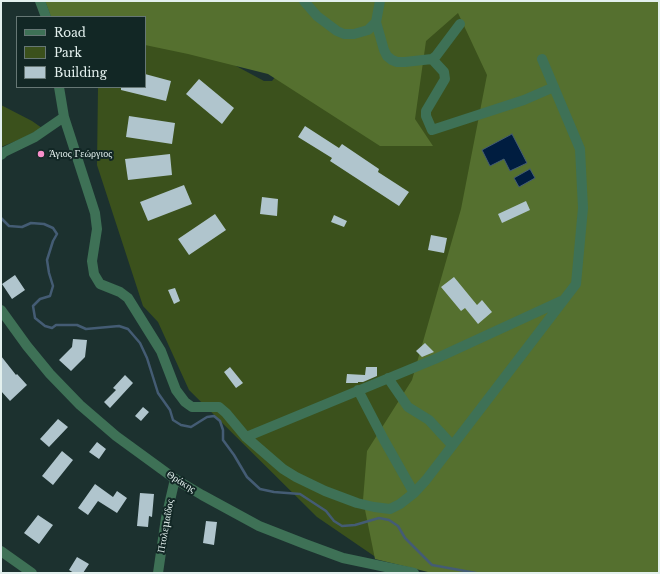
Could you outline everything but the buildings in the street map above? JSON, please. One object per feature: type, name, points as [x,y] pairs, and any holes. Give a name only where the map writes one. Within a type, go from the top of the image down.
[{"type":"street","points":[[40,1],[46,16]]},
{"type":"street","points":[[304,1],[317,16],[336,31],[344,34],[354,34],[368,30],[376,22]]},
{"type":"street","points":[[380,1],[376,22],[387,56],[397,62],[432,59],[436,56],[460,24]]},
{"type":"street","points":[[432,59],[444,72],[445,76],[443,83],[426,111],[426,116],[432,130],[524,100],[554,87]]},
{"type":"street","points":[[60,88],[64,117],[95,213],[97,229],[92,261],[94,274],[100,284],[120,292],[128,298],[161,350],[176,390],[185,402],[192,407],[219,407],[246,437],[283,469],[290,473],[326,491],[357,503],[390,509],[400,504],[414,493],[426,480],[576,284],[583,208],[580,149],[542,59]]},
{"type":"street","points":[[1,155],[4,152],[35,137],[64,117]]},
{"type":"street","points":[[246,437],[388,378],[563,301]]},
{"type":"street","name":"Θράκης","points":[[1,310],[50,374],[75,400],[116,436],[175,479],[260,526],[305,544],[343,558],[414,573]]},
{"type":"street","points":[[388,378],[408,407],[429,420],[452,445]]},
{"type":"street","points":[[358,390],[414,493]]},
{"type":"street","name":"Πτολεμαΐδος","points":[[158,573],[166,518],[175,479]]},
{"type":"street","points":[[1,551],[32,573]]},
{"type":"green space","points":[[45,1],[659,1],[659,573],[432,573],[375,559],[363,500],[367,451],[412,380],[461,209],[487,75],[458,13],[426,41],[415,119],[433,146],[380,146],[268,74],[146,45],[146,16],[51,16]]},
{"type":"green space","points":[[424,1],[659,1],[659,573],[377,558],[317,517],[189,390],[158,322],[143,306],[97,165],[98,88],[146,88],[146,30],[160,25],[264,81],[272,81],[280,71]]},
{"type":"green space","points":[[1,105],[32,121],[42,128],[1,147]]},
{"type":"water","points":[[512,134],[527,163],[510,171],[504,159],[490,166],[482,150]]},
{"type":"water","points":[[530,169],[535,178],[519,187],[514,178]]},
{"type":"waterway","points":[[1,218],[9,226],[22,227],[31,223],[44,224],[53,228],[57,234],[53,241],[47,260],[53,286],[50,296],[40,299],[33,306],[35,318],[45,326],[52,328],[56,325],[77,325],[86,329],[119,326],[128,329],[140,343],[147,358],[158,393],[170,410],[173,420],[181,425],[191,427],[207,417],[214,416],[220,421],[223,430],[223,440],[247,477],[260,489],[274,492],[300,494],[326,511],[334,521],[342,526],[355,525],[379,518],[389,520],[398,526],[405,538],[432,565],[476,573]]},
{"type":"place","name":"Άγιος Γεώργιος","points":[[41,154]]}]
